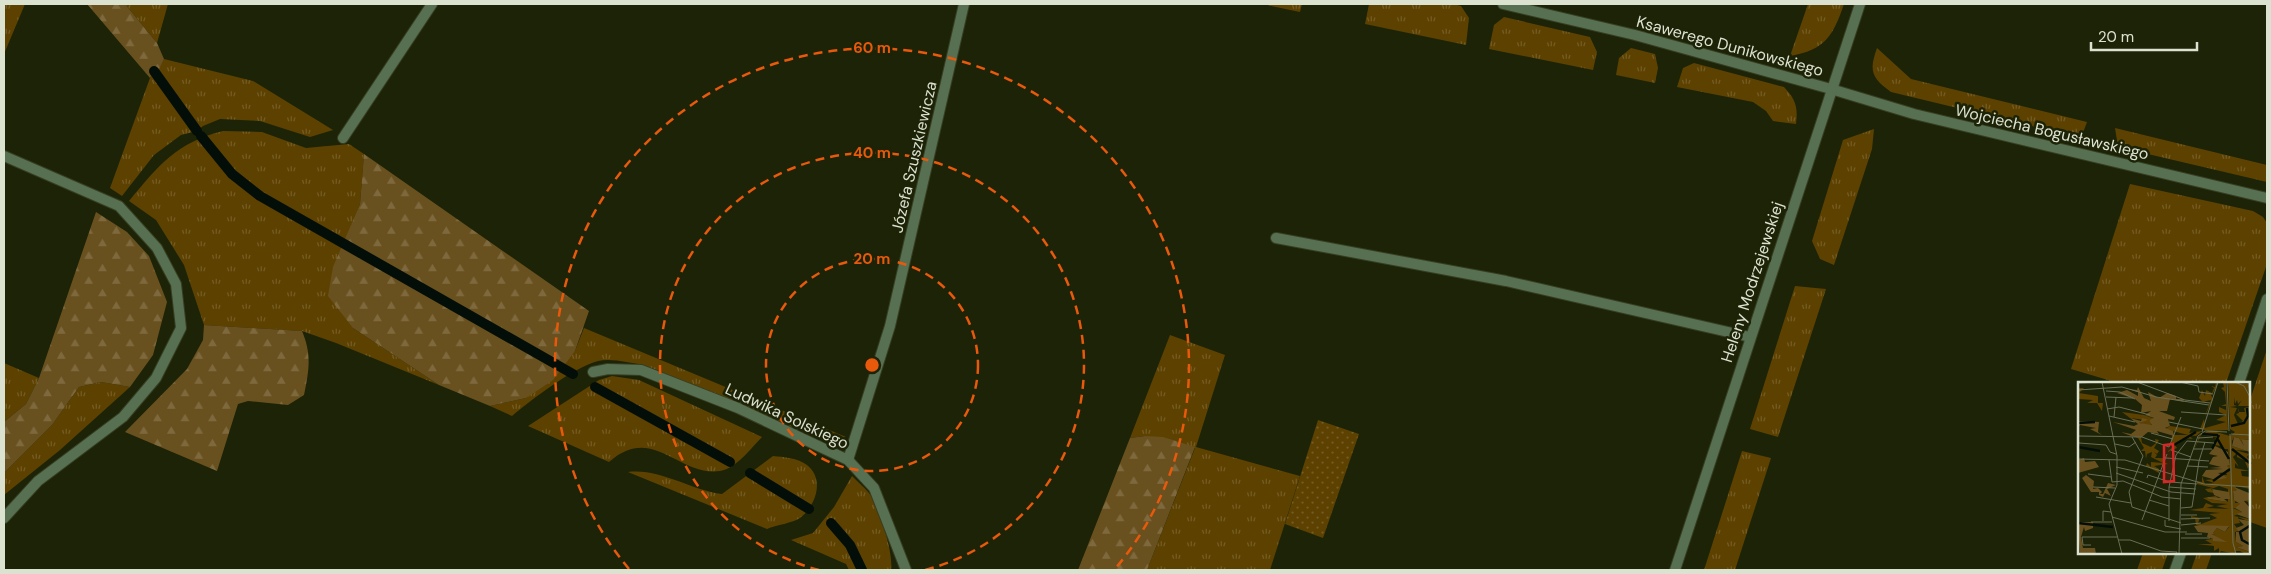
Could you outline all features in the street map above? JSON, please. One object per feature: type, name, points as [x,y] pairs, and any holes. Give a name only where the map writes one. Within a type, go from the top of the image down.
[{"type":"street","points":[[343,138],[432,4]]},
{"type":"street","name":"Józefa Szuszkiewicza","points":[[848,460],[890,326],[964,4]]},
{"type":"street","name":"Ksawerego Dunikowskiego","points":[[1503,4],[1635,35],[1831,89]]},
{"type":"street","name":"Heleny Modrzejewskiej","points":[[1675,570],[1860,4]]},
{"type":"street","name":"Wojciecha Bogusławskiego","points":[[1831,89],[1914,114],[2267,198]]},
{"type":"street","points":[[4,156],[119,206],[158,248],[176,284],[181,328],[156,378],[123,416],[38,481],[4,518]]},
{"type":"street","points":[[1276,238],[1506,281],[1750,337]]},
{"type":"street","points":[[2239,382],[2267,299]]},
{"type":"street","name":"Ludwika Solskiego","points":[[593,372],[608,369],[641,370],[738,408],[848,460],[874,488],[906,570]]},
{"type":"street","points":[[2175,570],[2181,554]]},
{"type":"green space","points":[[4,4],[25,4],[4,54]]},
{"type":"green space","points":[[87,4],[125,4],[157,43],[164,59],[159,69],[154,71],[150,78]]},
{"type":"green space","points":[[125,4],[168,4],[157,43]]},
{"type":"green space","points":[[1262,4],[1302,4],[1300,12]]},
{"type":"green space","points":[[1369,4],[1453,4],[1461,6],[1469,18],[1466,45],[1365,24]]},
{"type":"green space","points":[[1808,4],[1844,4],[1836,25],[1826,40],[1812,50],[1790,56]]},
{"type":"green space","points":[[1504,17],[1590,37],[1597,52],[1593,70],[1489,49],[1494,25]]},
{"type":"green space","points":[[1631,48],[1655,54],[1658,68],[1655,83],[1616,75],[1619,58]]},
{"type":"green space","points":[[1877,48],[1911,79],[2087,122],[2081,138],[1891,92],[1879,82],[1874,73],[1873,62]]},
{"type":"green space","points":[[164,59],[253,81],[333,130],[310,137],[260,121],[220,119],[203,126],[197,131],[181,135],[154,155],[122,196],[110,188],[150,78]]},
{"type":"green space","points":[[1694,63],[1784,87],[1795,104],[1797,113],[1796,124],[1773,121],[1766,111],[1753,102],[1677,87],[1683,68]]},
{"type":"green space","points":[[2115,128],[2267,165],[2267,182],[2118,147]]},
{"type":"green space","points":[[1874,129],[1872,149],[1834,265],[1820,259],[1812,241],[1843,140]]},
{"type":"green space","points":[[223,131],[262,132],[306,148],[349,144],[364,154],[360,204],[351,226],[353,328],[439,385],[302,331],[204,325],[184,265],[156,220],[129,201],[159,166],[170,157],[193,142]]},
{"type":"green space","points":[[364,154],[589,311],[575,351],[553,380],[526,398],[490,406],[439,385],[353,328],[328,296],[333,267],[360,204]]},
{"type":"green space","points":[[2130,184],[2253,211],[2263,217],[2267,223],[2267,264],[2226,382],[2115,382],[2071,369]]},
{"type":"green space","points":[[96,212],[127,232],[149,256],[167,302],[153,355],[130,387],[101,382],[79,387],[52,425],[4,473],[4,422],[26,404],[39,378]]},
{"type":"green space","points":[[1795,286],[1826,289],[1778,437],[1750,429]]},
{"type":"green space","points":[[204,325],[302,331],[308,355],[304,395],[288,405],[248,401],[238,404],[217,471],[125,432],[187,369],[203,340]]},
{"type":"green space","points":[[584,328],[846,437],[831,440],[818,438],[644,365],[615,360],[603,360],[588,364],[541,393],[512,416],[490,406],[526,398],[575,351]]},
{"type":"green space","points":[[1170,335],[1225,355],[1196,447],[1300,476],[1270,570],[1147,570],[1195,448],[1145,436],[1130,438]]},
{"type":"green space","points":[[2267,349],[2267,528],[2251,522],[2251,397]]},
{"type":"green space","points":[[4,363],[39,378],[26,404],[4,422]]},
{"type":"green space","points":[[612,376],[639,380],[762,437],[732,466],[720,471],[705,471],[691,467],[652,449],[639,448],[625,451],[609,462],[528,426],[599,380]]},
{"type":"green space","points":[[101,382],[130,387],[60,450],[4,495],[4,473],[52,425],[79,387]]},
{"type":"green space","points":[[1318,420],[1359,434],[1323,538],[1285,524]]},
{"type":"green space","points":[[1145,436],[1163,437],[1195,447],[1147,570],[1078,570],[1130,438]]},
{"type":"green space","points":[[1742,451],[1771,458],[1735,570],[1704,570]]},
{"type":"green space","points":[[773,456],[795,459],[807,465],[813,471],[817,485],[814,500],[806,513],[793,521],[767,529],[628,472],[652,473],[710,492],[722,494]]},
{"type":"green space","points":[[852,476],[869,493],[877,508],[888,542],[891,570],[849,570],[846,564],[791,540],[813,533],[834,507]]},
{"type":"green space","points":[[2143,554],[2168,554],[2162,570],[2137,570]]},
{"type":"green space","points":[[2197,554],[2212,554],[2206,570],[2191,570]]},
{"type":"waterway","points":[[154,71],[197,131]]},
{"type":"waterway","points":[[201,136],[232,174],[260,196],[573,374]]},
{"type":"waterway","points":[[595,387],[730,462]]},
{"type":"waterway","points":[[750,473],[809,509]]},
{"type":"waterway","points":[[831,523],[850,545],[862,570]]}]
